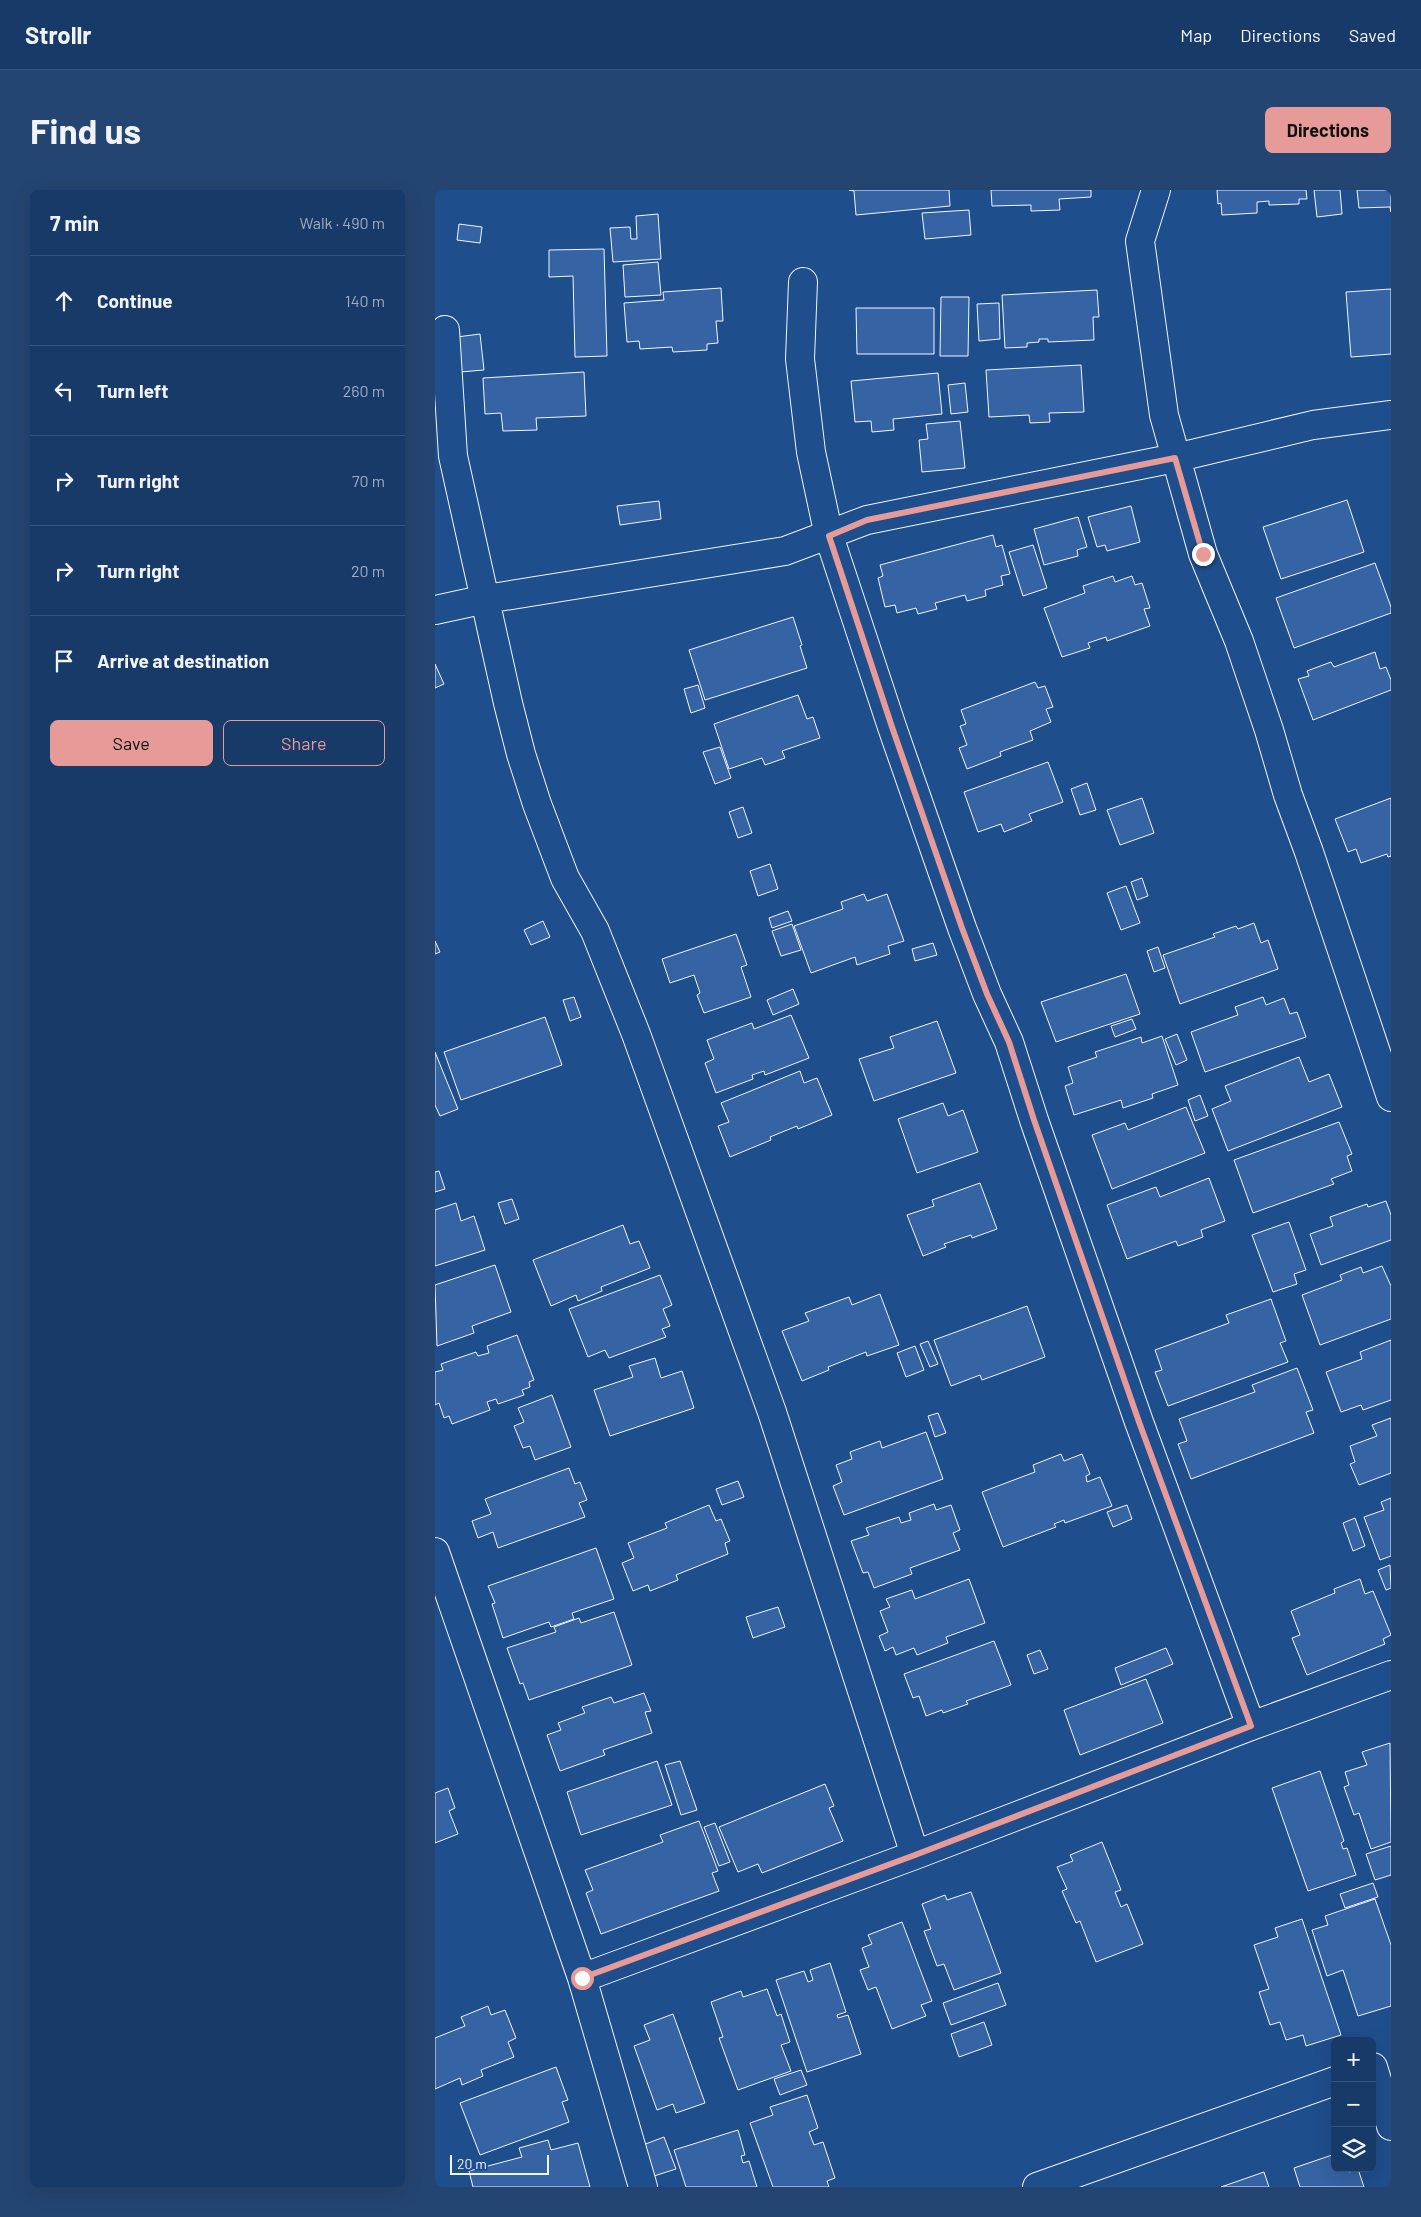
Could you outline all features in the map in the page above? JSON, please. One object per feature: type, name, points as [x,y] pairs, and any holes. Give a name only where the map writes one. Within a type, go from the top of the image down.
[{"type":"street","points":[[1157,190],[1140,241],[1163,415],[1203,554],[1239,641],[1269,730],[1288,796],[1309,852],[1391,1097]]},
{"type":"street","points":[[803,282],[800,358],[811,452],[829,536],[956,910],[987,994],[1009,1042],[1034,1120],[1133,1404],[1251,1726]]},
{"type":"street","points":[[445,330],[453,456],[508,704],[537,804],[565,878],[595,932],[636,1034],[762,1384],[915,1855]]},
{"type":"street","points":[[435,610],[785,551],[829,536],[867,520],[1175,458],[1313,424],[1391,415]]},
{"type":"street","points":[[435,1552],[582,1978],[643,2187]]},
{"type":"street","points":[[582,1978],[915,1855],[1251,1726],[1391,1675]]},
{"type":"street","points":[[1379,2065],[1391,2126]]},
{"type":"street","points":[[1037,2187],[1332,2082]]},
{"type":"building","points":[[849,190],[949,190],[950,206],[856,215],[854,191]]},
{"type":"building","points":[[991,190],[1091,190],[1091,197],[1059,199],[1060,210],[1031,211],[1031,205],[992,206]]},
{"type":"building","points":[[1217,190],[1306,190],[1307,199],[1299,199],[1299,204],[1269,205],[1269,201],[1257,202],[1257,213],[1222,215],[1221,203],[1218,204]]},
{"type":"building","points":[[1314,190],[1340,190],[1342,214],[1317,217]]},
{"type":"building","points":[[1357,190],[1391,190],[1391,212],[1390,207],[1359,208]]},
{"type":"building","points":[[969,210],[971,235],[925,239],[922,213]]},
{"type":"building","points":[[658,214],[661,259],[613,262],[610,228],[630,227],[631,239],[637,239],[636,216]]},
{"type":"building","points":[[459,224],[482,227],[480,243],[457,240]]},
{"type":"building","points":[[604,249],[607,356],[575,357],[573,276],[549,277],[549,250]]},
{"type":"building","points":[[658,262],[661,295],[625,297],[623,265]]},
{"type":"building","points":[[721,288],[723,321],[716,321],[718,343],[707,344],[707,350],[673,352],[672,347],[640,349],[639,341],[627,342],[624,303],[664,300],[663,292]]},
{"type":"building","points":[[1391,289],[1391,354],[1351,357],[1346,292]]},
{"type":"building","points":[[1097,290],[1099,317],[1093,317],[1094,340],[1048,342],[1048,339],[1039,339],[1039,342],[1027,343],[1027,347],[1005,348],[1002,295]]},
{"type":"building","points":[[941,297],[969,297],[968,356],[940,356]]},
{"type":"building","points":[[999,303],[1000,339],[979,341],[977,304]]},
{"type":"building","points":[[856,308],[934,308],[934,354],[857,354]]},
{"type":"building","points":[[480,334],[484,370],[460,372],[457,337]]},
{"type":"building","points":[[1081,365],[1084,412],[1049,413],[1050,422],[1030,423],[1029,415],[989,417],[986,370]]},
{"type":"building","points":[[584,372],[586,416],[536,418],[537,430],[503,431],[501,413],[485,414],[483,378]]},
{"type":"building","points":[[938,373],[942,414],[893,419],[894,430],[872,432],[871,421],[855,422],[851,381]]},
{"type":"building","points":[[965,383],[968,412],[951,414],[948,385]]},
{"type":"building","points":[[960,421],[965,468],[922,472],[919,440],[928,439],[926,424]]},
{"type":"building","points":[[1347,500],[1364,552],[1281,579],[1263,527]]},
{"type":"building","points":[[659,501],[661,519],[620,525],[617,506]]},
{"type":"building","points":[[1131,506],[1140,542],[1107,551],[1105,545],[1097,547],[1088,517]]},
{"type":"building","points":[[1078,517],[1087,547],[1077,550],[1078,556],[1044,565],[1034,529]]},
{"type":"building","points":[[993,535],[996,547],[1002,545],[1010,574],[1001,576],[1003,585],[985,590],[986,596],[967,601],[965,595],[935,603],[937,609],[918,614],[916,608],[897,613],[895,605],[885,607],[878,578],[883,576],[880,565]]},
{"type":"building","points":[[1033,545],[1047,588],[1023,596],[1009,552]]},
{"type":"building","points":[[1375,563],[1391,607],[1391,613],[1294,648],[1276,598]]},
{"type":"building","points":[[1113,576],[1115,582],[1132,576],[1135,585],[1142,583],[1150,608],[1144,609],[1150,626],[1107,641],[1106,637],[1088,643],[1090,648],[1062,657],[1044,608],[1085,593],[1083,586]]},
{"type":"building","points":[[793,617],[807,668],[705,700],[689,650]]},
{"type":"building","points":[[1375,652],[1380,669],[1386,667],[1391,680],[1391,690],[1313,720],[1298,679],[1309,676],[1307,671],[1331,662],[1334,667]]},
{"type":"building","points":[[435,664],[444,684],[435,688]]},
{"type":"building","points":[[1035,682],[1038,688],[1045,686],[1053,707],[1046,709],[1051,722],[1030,731],[1033,740],[1000,752],[1001,756],[967,769],[959,748],[967,745],[960,726],[966,724],[961,710]]},
{"type":"building","points":[[698,685],[705,708],[691,713],[684,689]]},
{"type":"building","points":[[798,695],[807,719],[813,717],[820,738],[782,751],[785,758],[765,765],[762,758],[729,769],[714,724]]},
{"type":"building","points":[[720,747],[731,778],[715,784],[703,752]]},
{"type":"building","points":[[1048,762],[1063,802],[1029,814],[1032,821],[1004,832],[1001,824],[978,832],[964,792]]},
{"type":"building","points":[[1087,783],[1096,810],[1080,815],[1071,789]]},
{"type":"building","points":[[1142,798],[1154,833],[1120,845],[1107,810]]},
{"type":"building","points":[[1391,798],[1391,856],[1388,857],[1387,854],[1361,863],[1356,849],[1348,852],[1335,819]]},
{"type":"building","points":[[743,807],[752,833],[738,838],[729,812]]},
{"type":"building","points":[[770,864],[778,889],[758,896],[750,871]]},
{"type":"building","points":[[1142,878],[1148,896],[1137,900],[1131,882]]},
{"type":"building","points":[[1126,886],[1140,923],[1121,930],[1107,893]]},
{"type":"building","points":[[864,894],[867,901],[887,894],[904,941],[888,946],[890,954],[857,965],[855,957],[811,973],[794,926],[843,909],[841,902]]},
{"type":"building","points":[[788,911],[792,921],[772,928],[769,918]]},
{"type":"building","points":[[543,921],[550,937],[531,945],[524,930]]},
{"type":"building","points":[[1254,923],[1261,943],[1268,940],[1278,969],[1180,1004],[1163,955],[1215,937],[1213,934],[1236,926],[1238,929]]},
{"type":"building","points":[[792,924],[801,950],[781,956],[772,931]]},
{"type":"building","points":[[736,934],[747,965],[741,967],[751,997],[704,1013],[697,995],[700,993],[694,975],[670,983],[662,959]]},
{"type":"building","points":[[435,941],[440,952],[435,954]]},
{"type":"building","points":[[933,943],[937,955],[915,961],[912,949]]},
{"type":"building","points":[[1158,947],[1165,968],[1154,972],[1147,951]]},
{"type":"building","points":[[1126,974],[1140,1014],[1056,1042],[1041,1002]]},
{"type":"building","points":[[793,989],[799,1004],[773,1015],[767,1000]]},
{"type":"building","points":[[574,997],[581,1017],[570,1021],[563,1000]]},
{"type":"building","points":[[1263,997],[1266,1005],[1284,998],[1290,1014],[1297,1012],[1306,1037],[1205,1072],[1191,1032],[1238,1015],[1235,1007]]},
{"type":"building","points":[[791,1015],[809,1058],[765,1075],[764,1071],[752,1075],[753,1079],[716,1093],[705,1063],[714,1059],[707,1040],[752,1023],[754,1029]]},
{"type":"building","points":[[545,1017],[562,1065],[461,1100],[444,1052]]},
{"type":"building","points":[[1132,1019],[1136,1029],[1115,1037],[1111,1026]]},
{"type":"building","points":[[937,1021],[956,1073],[874,1101],[859,1059],[894,1048],[890,1037]]},
{"type":"building","points":[[1177,1034],[1187,1060],[1176,1065],[1165,1039]]},
{"type":"building","points":[[1162,1036],[1178,1085],[1152,1094],[1153,1098],[1123,1108],[1121,1100],[1074,1115],[1065,1086],[1073,1083],[1068,1067],[1097,1057],[1095,1052],[1141,1037],[1142,1043]]},
{"type":"building","points":[[435,1052],[458,1109],[440,1116],[435,1105]]},
{"type":"building","points":[[1299,1057],[1309,1082],[1329,1074],[1342,1107],[1228,1151],[1212,1109],[1231,1101],[1225,1086]]},
{"type":"building","points":[[800,1071],[804,1083],[817,1078],[832,1115],[798,1129],[797,1126],[770,1137],[771,1140],[730,1157],[718,1126],[729,1122],[721,1103]]},
{"type":"building","points":[[1200,1095],[1208,1116],[1195,1121],[1188,1100]]},
{"type":"building","points":[[943,1103],[948,1116],[963,1110],[978,1152],[917,1173],[898,1119]]},
{"type":"building","points":[[1186,1107],[1205,1153],[1112,1189],[1092,1135],[1125,1123],[1128,1130]]},
{"type":"building","points":[[1339,1122],[1352,1154],[1347,1156],[1352,1171],[1331,1179],[1334,1184],[1253,1213],[1234,1160]]},
{"type":"building","points":[[439,1171],[445,1189],[435,1192],[435,1172]]},
{"type":"building","points":[[1209,1178],[1225,1221],[1201,1230],[1203,1237],[1178,1246],[1176,1241],[1127,1259],[1107,1205],[1156,1187],[1160,1197]]},
{"type":"building","points":[[980,1183],[997,1229],[972,1238],[971,1235],[944,1244],[946,1247],[923,1256],[907,1215],[934,1206],[932,1200]]},
{"type":"building","points":[[512,1199],[519,1219],[505,1224],[498,1203]]},
{"type":"building","points":[[1386,1201],[1391,1215],[1391,1240],[1321,1265],[1310,1234],[1333,1226],[1330,1217],[1367,1204],[1368,1207]]},
{"type":"building","points":[[456,1203],[461,1221],[474,1216],[485,1250],[435,1266],[435,1210]]},
{"type":"building","points":[[1289,1222],[1306,1270],[1294,1274],[1297,1284],[1273,1292],[1252,1235]]},
{"type":"building","points":[[623,1225],[630,1244],[639,1241],[650,1268],[601,1287],[602,1291],[578,1301],[576,1295],[551,1306],[533,1260]]},
{"type":"building","points":[[495,1265],[511,1312],[472,1326],[474,1333],[437,1346],[435,1285]]},
{"type":"building","points":[[1382,1266],[1391,1286],[1391,1319],[1320,1345],[1302,1295],[1342,1280],[1340,1275],[1361,1267],[1363,1273]]},
{"type":"building","points":[[660,1275],[672,1305],[663,1309],[670,1326],[662,1329],[666,1337],[609,1358],[605,1350],[588,1357],[569,1309]]},
{"type":"building","points":[[880,1294],[899,1345],[867,1356],[866,1352],[828,1367],[829,1370],[802,1381],[782,1331],[809,1321],[805,1313],[849,1297],[852,1305]]},
{"type":"building","points":[[1271,1299],[1286,1341],[1280,1343],[1288,1362],[1168,1406],[1155,1372],[1162,1370],[1155,1350],[1229,1323],[1226,1315]]},
{"type":"building","points":[[1027,1306],[1045,1357],[982,1380],[980,1375],[951,1386],[934,1340]]},
{"type":"building","points":[[517,1335],[534,1380],[529,1382],[530,1387],[522,1390],[524,1395],[498,1404],[496,1399],[487,1402],[490,1410],[452,1424],[449,1416],[444,1418],[439,1403],[435,1405],[435,1372],[443,1370],[441,1364],[476,1352],[478,1356],[489,1353],[487,1346]]},
{"type":"building","points":[[1391,1340],[1391,1400],[1363,1410],[1361,1405],[1341,1412],[1326,1372],[1362,1359],[1360,1352]]},
{"type":"building","points":[[928,1341],[938,1364],[930,1367],[920,1344]]},
{"type":"building","points":[[915,1346],[924,1370],[906,1377],[897,1353]]},
{"type":"building","points":[[655,1358],[661,1378],[682,1371],[694,1408],[610,1436],[594,1390],[633,1377],[629,1366]]},
{"type":"building","points":[[1297,1368],[1313,1410],[1306,1412],[1314,1433],[1191,1479],[1178,1444],[1187,1441],[1179,1419],[1255,1392],[1252,1385]]},
{"type":"building","points":[[552,1395],[571,1447],[535,1460],[530,1446],[523,1448],[514,1426],[524,1422],[518,1408]]},
{"type":"building","points":[[938,1413],[946,1433],[935,1437],[928,1416]]},
{"type":"building","points":[[1391,1418],[1391,1473],[1359,1485],[1350,1464],[1355,1462],[1350,1446],[1377,1436],[1372,1425]]},
{"type":"building","points":[[926,1432],[943,1479],[844,1515],[833,1486],[842,1482],[836,1465],[852,1459],[850,1452],[880,1441],[882,1448]]},
{"type":"building","points":[[1061,1454],[1064,1461],[1082,1454],[1090,1474],[1086,1476],[1087,1482],[1100,1477],[1112,1506],[1065,1523],[1064,1520],[1054,1524],[1056,1527],[1003,1547],[982,1492],[1035,1472],[1033,1465]]},
{"type":"building","points":[[569,1468],[575,1484],[580,1482],[587,1500],[579,1503],[585,1517],[498,1548],[493,1532],[478,1538],[472,1521],[491,1514],[485,1499]]},
{"type":"building","points":[[738,1481],[744,1497],[722,1505],[716,1489]]},
{"type":"building","points":[[1391,1498],[1391,1556],[1380,1560],[1364,1517],[1384,1510],[1381,1502]]},
{"type":"building","points":[[934,1504],[936,1510],[951,1505],[960,1530],[953,1533],[960,1550],[910,1568],[912,1574],[874,1588],[868,1572],[863,1573],[851,1541],[869,1535],[866,1528],[899,1517],[901,1523],[911,1520],[909,1513]]},
{"type":"building","points":[[709,1505],[716,1521],[721,1519],[730,1541],[725,1543],[728,1554],[676,1575],[678,1580],[650,1591],[648,1585],[633,1591],[622,1563],[634,1558],[628,1543],[667,1528],[665,1523]]},
{"type":"building","points":[[1127,1505],[1132,1519],[1113,1527],[1107,1512]]},
{"type":"building","points":[[1355,1518],[1365,1546],[1353,1551],[1343,1523]]},
{"type":"building","points":[[596,1548],[614,1599],[572,1613],[574,1619],[551,1627],[549,1622],[503,1638],[492,1604],[495,1603],[488,1586]]},
{"type":"building","points":[[1390,1565],[1391,1588],[1386,1590],[1378,1570]]},
{"type":"building","points":[[969,1579],[985,1623],[946,1637],[948,1643],[917,1655],[914,1648],[896,1655],[893,1647],[885,1651],[879,1636],[888,1632],[880,1611],[890,1607],[886,1599],[912,1590],[915,1599]]},
{"type":"building","points":[[1360,1579],[1365,1594],[1373,1591],[1391,1635],[1383,1639],[1385,1644],[1307,1675],[1292,1638],[1300,1635],[1291,1611],[1335,1593],[1334,1589]]},
{"type":"building","points":[[778,1607],[785,1627],[753,1638],[746,1617]]},
{"type":"building","points":[[614,1612],[632,1665],[529,1700],[523,1683],[520,1684],[507,1648],[556,1632],[554,1627],[579,1618],[581,1623]]},
{"type":"building","points":[[994,1641],[1011,1685],[966,1701],[968,1704],[943,1713],[942,1710],[926,1716],[919,1696],[913,1698],[904,1674]]},
{"type":"building","points":[[1166,1648],[1173,1664],[1121,1685],[1115,1668]]},
{"type":"building","points":[[1040,1650],[1048,1669],[1034,1674],[1027,1655]]},
{"type":"building","points":[[1146,1679],[1163,1723],[1080,1755],[1064,1710]]},
{"type":"building","points":[[644,1693],[651,1711],[645,1712],[652,1733],[603,1750],[605,1755],[560,1771],[547,1735],[561,1730],[558,1723],[585,1713],[582,1707],[611,1697],[614,1703]]},
{"type":"building","points":[[1390,1743],[1391,1842],[1371,1849],[1359,1813],[1354,1815],[1344,1787],[1349,1785],[1345,1772],[1367,1765],[1362,1752]]},
{"type":"building","points":[[657,1761],[672,1805],[581,1835],[567,1792]]},
{"type":"building","points":[[680,1761],[697,1810],[681,1815],[665,1765]]},
{"type":"building","points":[[1320,1771],[1344,1841],[1341,1843],[1343,1849],[1347,1848],[1356,1875],[1308,1891],[1272,1788]]},
{"type":"building","points":[[825,1784],[834,1806],[829,1808],[843,1841],[762,1873],[758,1864],[738,1872],[719,1827]]},
{"type":"building","points":[[448,1788],[455,1808],[449,1811],[458,1834],[435,1843],[435,1793]]},
{"type":"building","points":[[699,1821],[718,1871],[712,1873],[719,1891],[601,1934],[586,1893],[593,1890],[585,1870],[663,1842],[660,1835]]},
{"type":"building","points":[[715,1823],[730,1862],[719,1866],[704,1827]]},
{"type":"building","points":[[1102,1842],[1121,1890],[1115,1892],[1121,1907],[1127,1904],[1143,1944],[1096,1962],[1080,1921],[1076,1923],[1062,1891],[1067,1889],[1057,1867],[1073,1861],[1070,1855]]},
{"type":"building","points":[[1391,1846],[1391,1875],[1375,1880],[1366,1854]]},
{"type":"building","points":[[1373,1883],[1378,1897],[1345,1908],[1340,1894]]},
{"type":"building","points":[[971,1892],[1001,1973],[954,1990],[944,1964],[937,1966],[924,1931],[931,1929],[922,1904],[945,1895],[947,1900]]},
{"type":"building","points":[[1375,1899],[1391,1945],[1391,2006],[1358,2016],[1343,1970],[1327,1976],[1312,1930],[1328,1925],[1325,1916]]},
{"type":"building","points":[[1302,1919],[1341,2035],[1306,2046],[1303,2035],[1286,2040],[1280,2022],[1270,2025],[1259,1992],[1269,1989],[1254,1945],[1278,1937],[1275,1928]]},
{"type":"building","points":[[902,1922],[932,2001],[921,2005],[926,2016],[892,2029],[876,1987],[868,1990],[860,1970],[869,1967],[862,1948],[872,1944],[868,1935]]},
{"type":"building","points":[[830,1963],[846,2012],[837,2015],[838,2018],[848,2015],[861,2054],[807,2072],[776,1980],[804,1971],[808,1982],[813,1980],[810,1970]]},
{"type":"building","points":[[998,1983],[1006,2005],[951,2025],[943,2003]]},
{"type":"building","points":[[767,1989],[777,2016],[781,2014],[790,2042],[781,2045],[791,2071],[738,2090],[719,2038],[723,2037],[711,2002],[741,1991],[743,1997]]},
{"type":"building","points":[[488,2006],[491,2015],[505,2010],[516,2038],[508,2042],[514,2057],[481,2070],[483,2076],[462,2085],[460,2078],[435,2089],[435,2038],[465,2026],[461,2017]]},
{"type":"building","points":[[673,2014],[705,2103],[676,2113],[673,2104],[657,2110],[634,2046],[650,2040],[644,2025]]},
{"type":"building","points":[[984,2022],[992,2045],[959,2057],[951,2034]]},
{"type":"building","points":[[556,2067],[568,2100],[562,2102],[569,2122],[480,2155],[460,2103]]},
{"type":"building","points":[[801,2070],[807,2085],[780,2095],[774,2079]]},
{"type":"building","points":[[807,2095],[818,2128],[809,2132],[814,2145],[823,2142],[835,2178],[827,2181],[829,2187],[773,2187],[750,2123],[773,2115],[770,2107]]},
{"type":"building","points":[[738,2130],[745,2155],[741,2156],[743,2163],[749,2161],[757,2187],[686,2187],[674,2150]]},
{"type":"building","points":[[664,2137],[676,2169],[654,2176],[643,2145]]},
{"type":"building","points":[[548,2140],[551,2150],[578,2143],[590,2187],[473,2187],[469,2171],[522,2157],[519,2148]]},
{"type":"building","points":[[1331,2155],[1331,2172],[1359,2172],[1364,2187],[1300,2187],[1294,2168]]},
{"type":"building","points":[[1264,2172],[1269,2187],[1221,2187]]},
{"type":"route","points":[[582,1978],[915,1855],[1251,1726],[1139,1422],[1034,1120],[1009,1042],[987,994],[962,928],[892,727],[829,536],[867,520],[1175,458],[1203,554]]}]
